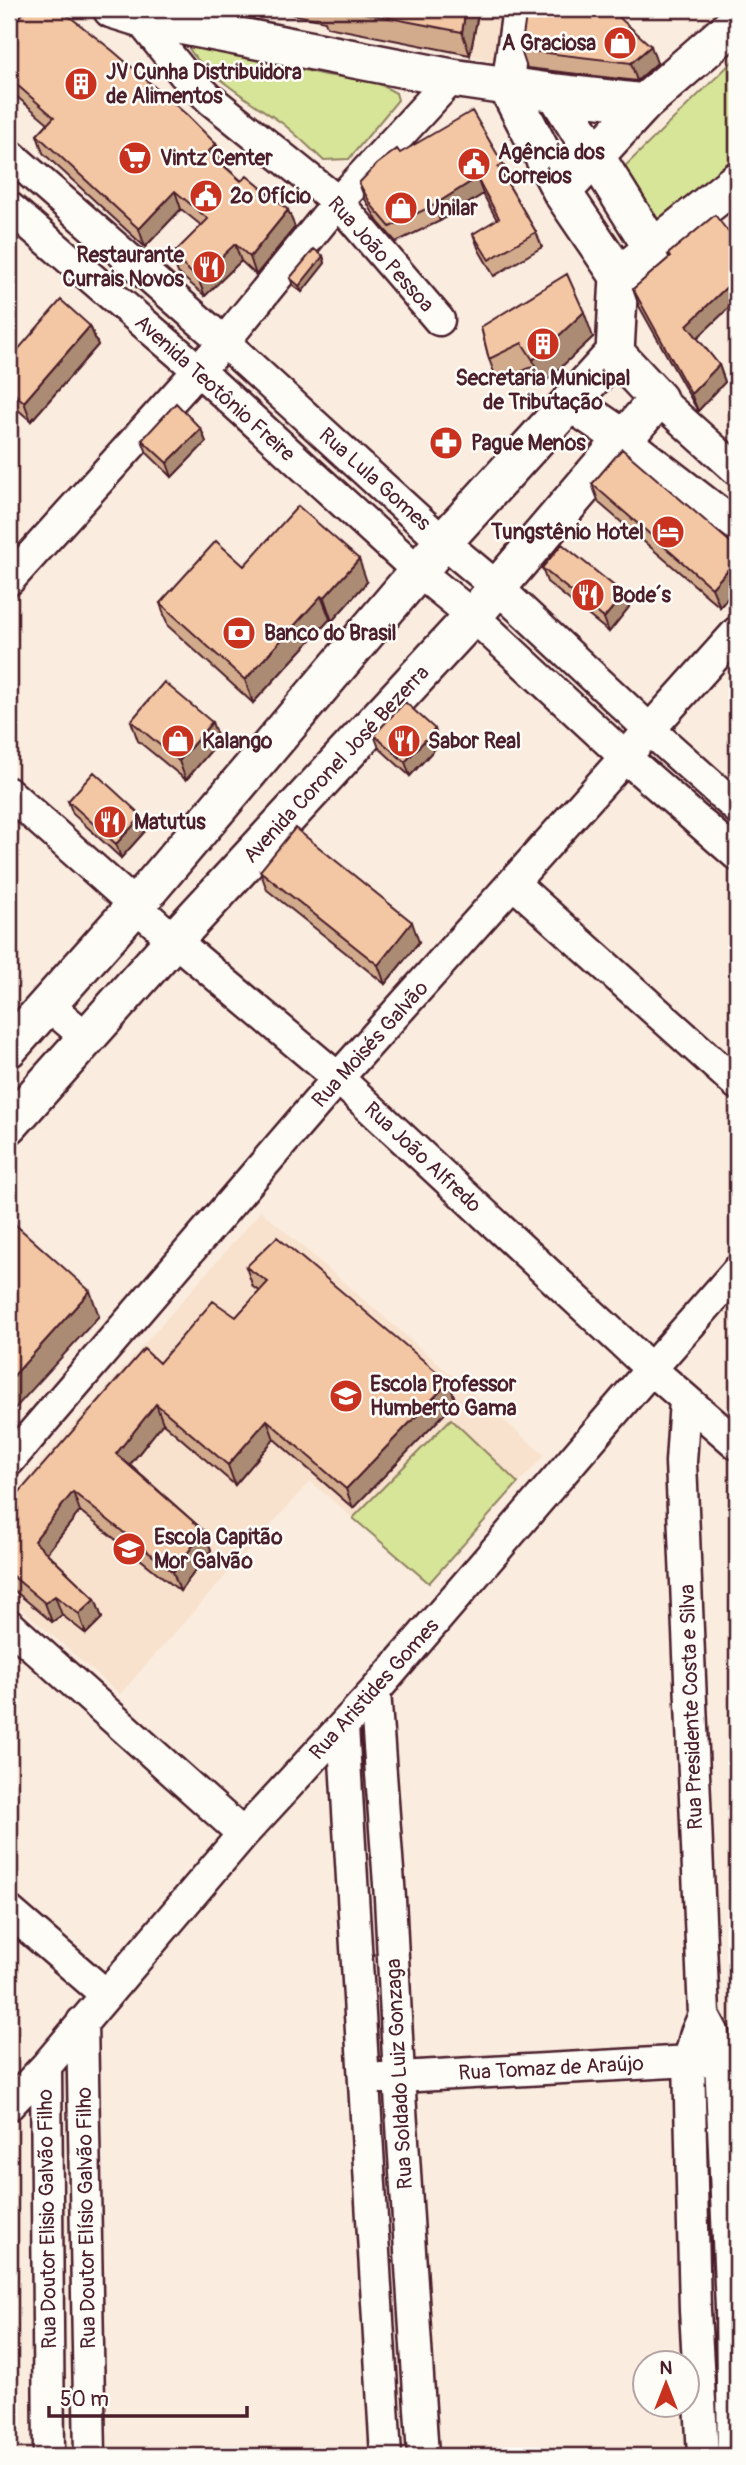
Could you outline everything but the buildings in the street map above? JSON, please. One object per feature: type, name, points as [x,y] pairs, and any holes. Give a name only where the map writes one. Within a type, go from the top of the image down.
[{"type":"street","points":[[9,1048],[136,905],[443,542],[615,354],[619,276],[562,192],[507,86],[518,9]]},
{"type":"street","name":"Rua João Pessoa","points":[[125,13],[452,78],[644,103]]},
{"type":"street","name":"Rua João Pessoa","points":[[125,13],[211,100],[338,202],[439,320]]},
{"type":"street","points":[[562,192],[644,103],[737,22]]},
{"type":"street","points":[[12,568],[224,342],[338,202],[452,78]]},
{"type":"street","points":[[556,93],[653,250]]},
{"type":"street","name":"Rua Lula Gomes","points":[[9,154],[224,342],[443,542],[497,587],[737,808]]},
{"type":"street","points":[[619,276],[737,181]]},
{"type":"street","name":"Avenida Teotônio Freire","points":[[9,207],[197,369],[419,572]]},
{"type":"street","points":[[83,271],[110,243]]},
{"type":"street","points":[[615,354],[658,399],[737,470]]},
{"type":"street","name":"Avenida Coronel José Bezerra","points":[[9,1125],[174,940],[473,616],[658,399]]},
{"type":"street","points":[[570,402],[623,438],[737,526]]},
{"type":"street","points":[[419,572],[473,616],[625,757],[737,855]]},
{"type":"street","name":"Rua Moisés Galvão","points":[[9,1461],[338,1078],[737,632]]},
{"type":"street","name":"Rua João Alfredo","points":[[9,793],[174,940],[338,1078],[651,1369],[737,1444]]},
{"type":"street","points":[[513,883],[737,1084]]},
{"type":"street","points":[[47,1004],[88,1038]]},
{"type":"street","name":"Rua Aristides Gomes","points":[[9,2105],[46,2066],[243,1834],[375,1691],[737,1271]]},
{"type":"street","name":"Rua Presidente Costa e Silva","points":[[685,1400],[681,1462],[704,2015],[729,2058],[733,2456]]},
{"type":"street","points":[[9,1625],[243,1834]]},
{"type":"street","name":"Rua Soldado Luiz Gonzaga","points":[[375,1691],[390,1898],[422,2446]]},
{"type":"street","name":"Rua Soldado Luiz Gonzaga","points":[[343,1726],[386,2446]]},
{"type":"street","points":[[354,1901],[390,1898]]},
{"type":"street","points":[[9,1911],[105,1994]]},
{"type":"street","name":"Rua Presidente Costa e Silva","points":[[704,2015],[689,2060],[695,2309],[704,2456]]},
{"type":"street","name":"Rua Doutor Elísio Galvão Filho","points":[[82,2022],[90,2456]]},
{"type":"street","name":"Rua Tomaz de Araújo","points":[[365,2079],[729,2058]]},
{"type":"street","name":"Rua Doutor Elisio Galvão Filho","points":[[46,2066],[49,2456]]},
{"type":"street","points":[[695,2309],[730,2308]]},
{"type":"street","points":[[377,2323],[414,2320]]},
{"type":"street","points":[[48,2334],[88,2333]]},
{"type":"street","points":[[702,2421],[732,2420]]},
{"type":"street","points":[[386,2446],[422,2446]]},
{"type":"shaded area","points":[[479,9],[503,9],[494,61],[470,55]]},
{"type":"shaded area","points":[[261,1211],[544,1455],[429,1583],[310,1481],[120,1694],[9,1598],[9,1499]]},
{"type":"green space","points":[[187,43],[325,75],[374,81],[396,93],[398,100],[349,159],[323,160],[282,123],[213,74],[191,52]]},
{"type":"green space","points":[[737,57],[737,171],[660,224],[617,174]]},
{"type":"green space","points":[[451,1419],[518,1483],[429,1583],[353,1518]]},
{"type":"place","name":"A Graciosa","points":[[620,43]]},
{"type":"place","name":"JV Cunha Distribuidora de Alimentos","points":[[81,84]]},
{"type":"place","name":"Vintz Center","points":[[135,158]]},
{"type":"place","name":"Agência dos Correios","points":[[474,164]]},
{"type":"place","name":"2º Ofício","points":[[206,196]]},
{"type":"place","name":"Unilar","points":[[401,208]]},
{"type":"place","name":"Restaurante Currais Novos","points":[[209,267]]},
{"type":"place","name":"Secretaria Municipal de Tributação","points":[[543,344]]},
{"type":"place","name":"Pague Menos","points":[[446,443]]},
{"type":"place","name":"Tungstênio Hotel","points":[[668,532]]},
{"type":"place","name":"Bode´s","points":[[588,595]]},
{"type":"place","name":"Banco do Brasil","points":[[239,633]]},
{"type":"place","name":"Kalango","points":[[178,741]]},
{"type":"place","name":"Sabor Real","points":[[404,741]]},
{"type":"place","name":"Matutus","points":[[110,822]]},
{"type":"place","name":"Escola Professor Humberto Gama","points":[[346,1396]]},
{"type":"place","name":"Escola Capitão Mor Galvão","points":[[129,1549]]}]
